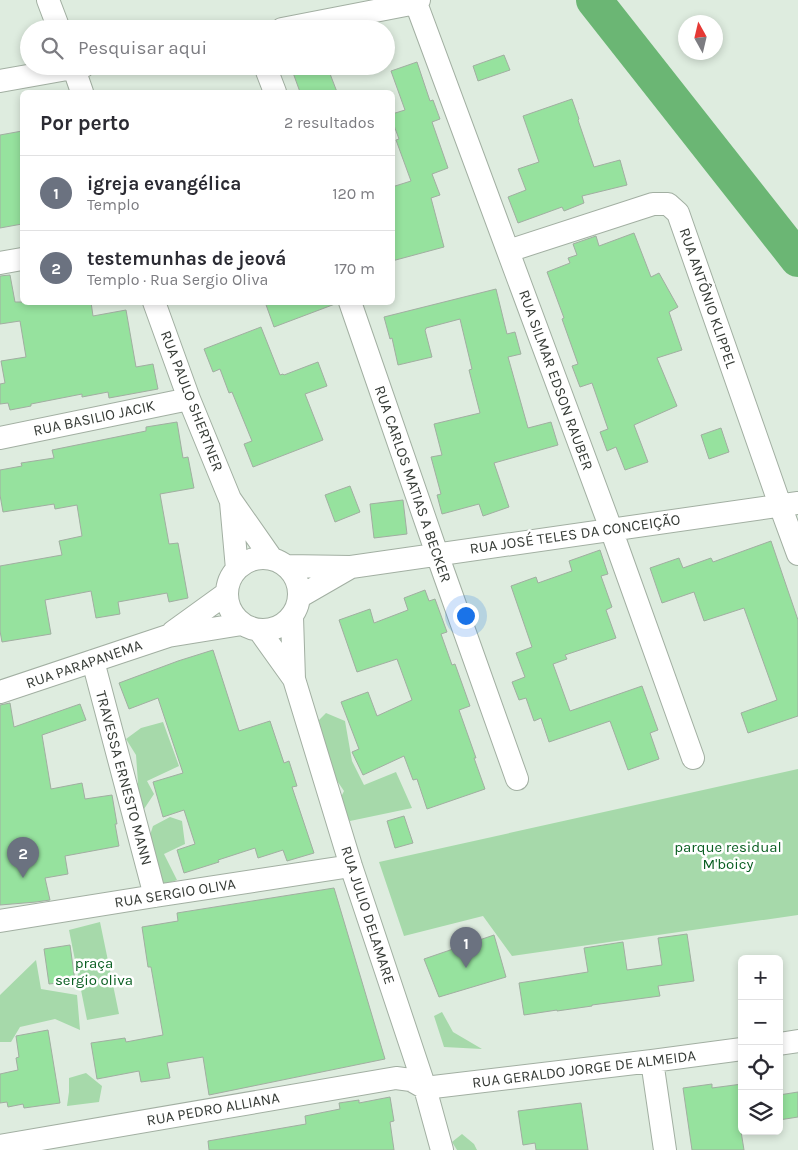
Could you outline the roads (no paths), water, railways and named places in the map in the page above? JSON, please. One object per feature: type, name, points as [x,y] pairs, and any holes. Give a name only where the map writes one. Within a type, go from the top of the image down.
[{"type":"street","points":[[48,0],[56,20]]},
{"type":"street","points":[[325,20],[417,1]]},
{"type":"street","name":"RUA SILMAR EDSON RAUBER","points":[[417,1],[694,758]]},
{"type":"street","points":[[0,81],[33,75]]},
{"type":"street","points":[[79,75],[82,90]]},
{"type":"street","points":[[268,75],[274,90]]},
{"type":"street","name":"RUA ANTÔNIO KLIPPEL","points":[[508,251],[653,204],[668,204],[678,213],[789,504],[798,554]]},
{"type":"street","points":[[0,263],[20,258]]},
{"type":"street","name":"RUA PAULO SHERTNER","points":[[155,305],[189,399],[230,499],[279,562]]},
{"type":"street","name":"RUA CARLOS MATIAS A BECKER","points":[[351,305],[517,779]]},
{"type":"street","name":"RUA BASILIO JACIK","points":[[0,438],[189,399]]},
{"type":"street","name":"RUA PAULO SHERTNER","points":[[230,499],[237,569]]},
{"type":"street","name":"RUA JOSÉ TELES DA CONCEIÇÃO","points":[[279,562],[351,567],[789,504]]},
{"type":"street","points":[[262,558],[279,562],[294,574],[298,585],[296,607],[282,625],[271,630],[251,627],[234,615],[228,605],[228,585],[237,569],[245,563],[262,558]]},
{"type":"street","name":"RUA JOSÉ TELES DA CONCEIÇÃO","points":[[296,607],[351,567]]},
{"type":"street","name":"RUA PARAPANEMA","points":[[168,636],[227,593]]},
{"type":"street","name":"RUA JULIO DELAMARE","points":[[296,607],[294,679],[351,866],[425,1088],[442,1150]]},
{"type":"street","name":"RUA JULIO DELAMARE","points":[[251,627],[294,679]]},
{"type":"street","name":"RUA PARAPANEMA","points":[[0,692],[168,636],[251,627]]},
{"type":"street","name":"TRAVESSA ERNESTO MANN","points":[[93,661],[155,896]]},
{"type":"street","name":"RUA SERGIO OLIVA","points":[[0,922],[351,866]]},
{"type":"street","points":[[783,1043],[798,1041]]},
{"type":"street","name":"RUA GERALDO JORGE DE ALMEIDA","points":[[425,1088],[738,1050]]},
{"type":"street","points":[[652,1061],[665,1150]]},
{"type":"street","name":"RUA PEDRO ALLIANA","points":[[0,1146],[396,1078],[411,1080],[425,1088]]},
{"type":"waterway","points":[[594,0],[798,259]]},
{"type":"place","name":"testemunhas de jeová","points":[[23,878]]},
{"type":"place","name":"igreja evangélica","points":[[466,968]]},
{"type":"park label","name":"parque residual M'boicy","points":[[728,856]]},
{"type":"park label","name":"praça sergio oliva","points":[[94,972]]}]
